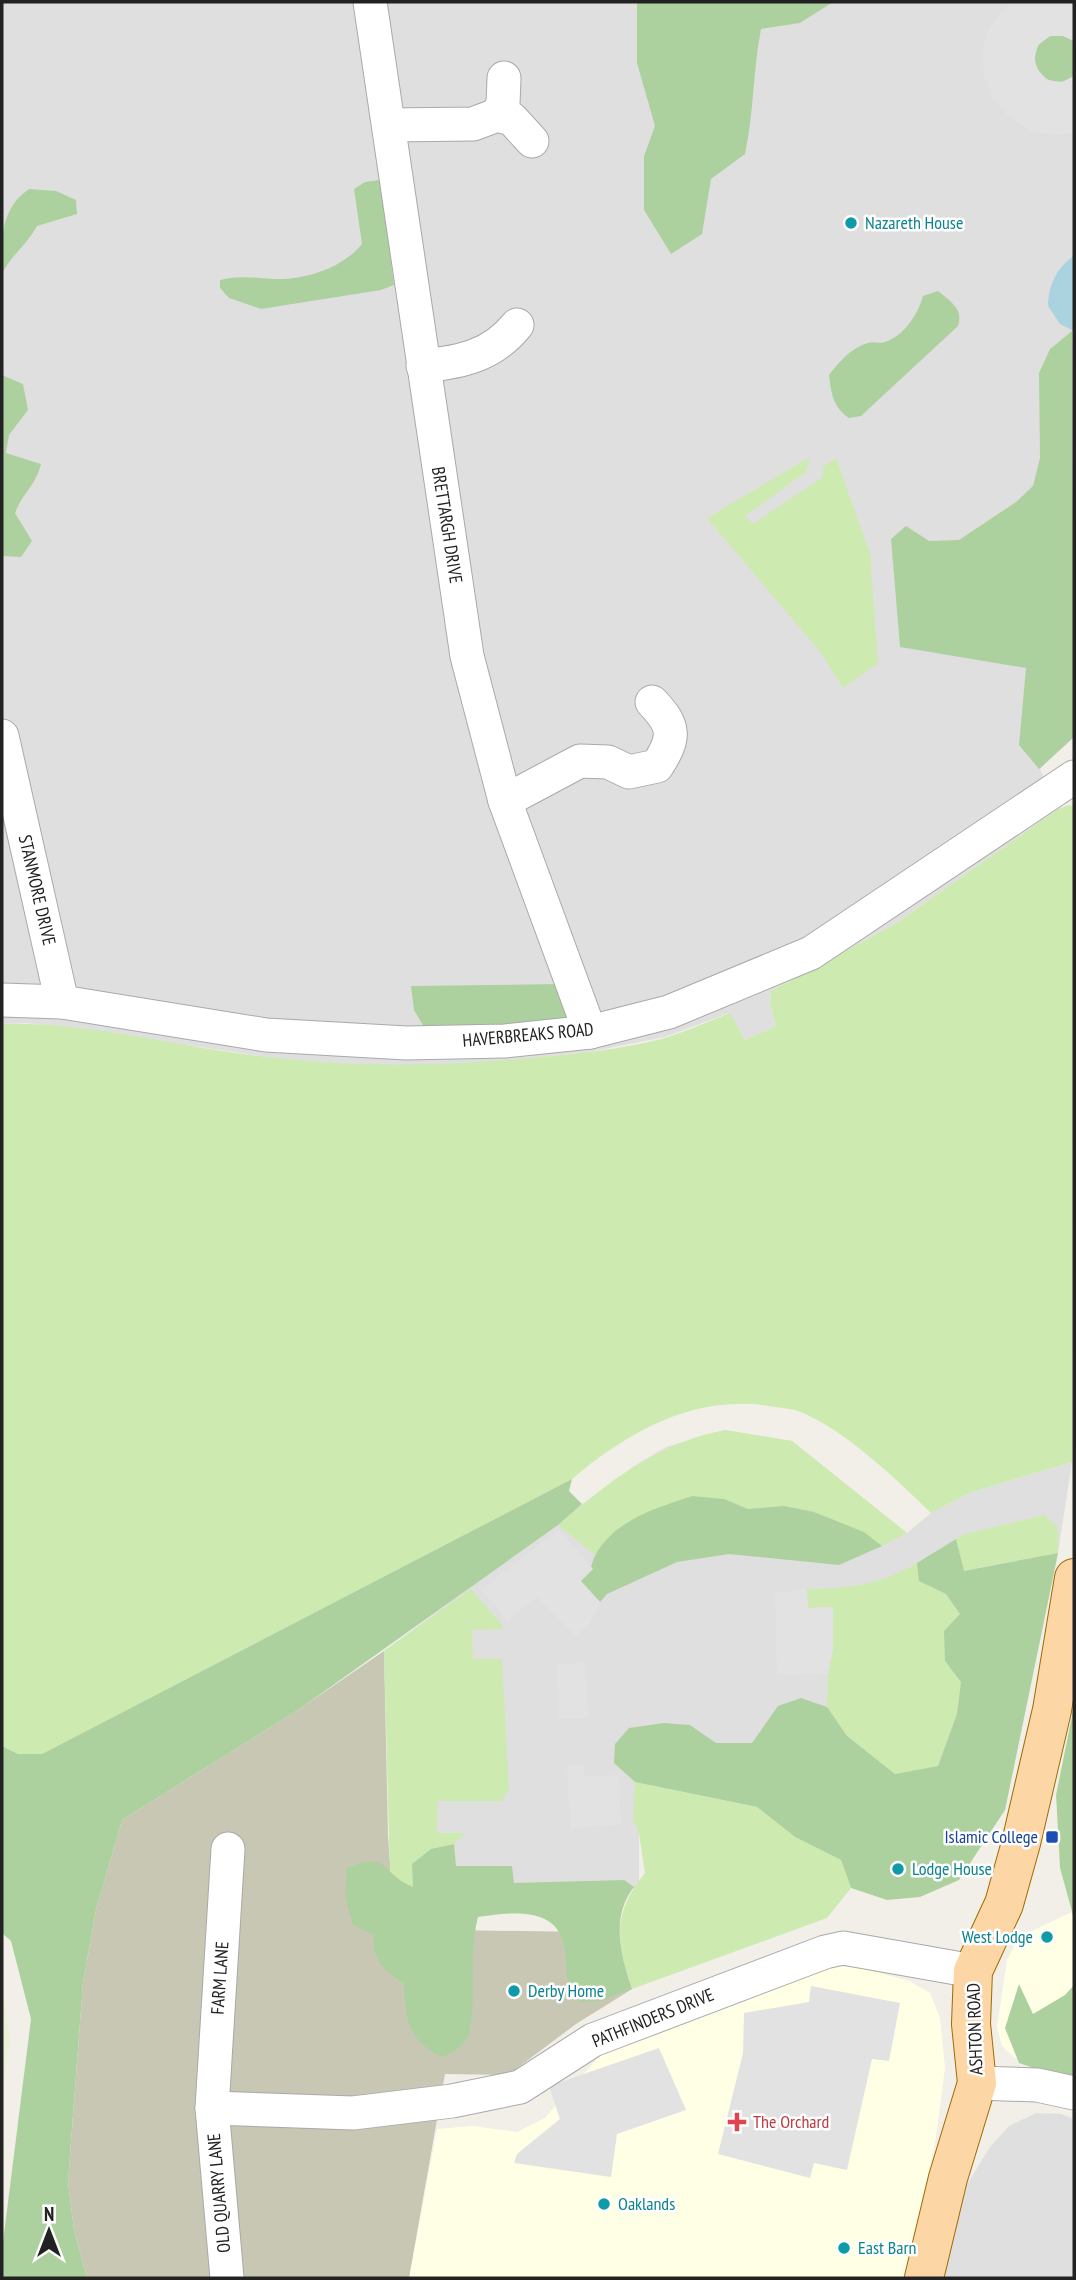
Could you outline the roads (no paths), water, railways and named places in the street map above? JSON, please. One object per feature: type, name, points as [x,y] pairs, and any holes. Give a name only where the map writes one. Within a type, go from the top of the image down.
[{"type":"main road","name":"ASHTON ROAD","points":[[925,2278],[948,2178],[977,2083],[971,2024],[973,1971],[1004,1904],[1021,1843],[1052,1710],[1074,1578]]},
{"type":"street","name":"BRETTARGH DRIVE","points":[[370,2],[467,656],[505,801],[590,1032]]},
{"type":"street","points":[[497,115],[503,104],[504,78]]},
{"type":"street","points":[[389,125],[473,124],[497,115],[512,119],[532,141]]},
{"type":"street","points":[[423,366],[457,363],[513,343]]},
{"type":"street","points":[[505,801],[580,761],[608,762],[629,772],[657,766],[671,744],[669,720],[652,702]]},
{"type":"street","name":"STANMORE DRIVE","points":[[2,736],[62,1002]]},
{"type":"street","name":"HAVERBREAKS ROAD","points":[[2,1000],[62,1002],[266,1035],[406,1043],[505,1041],[590,1032],[669,1012],[811,953],[1074,777]]},
{"type":"street","name":"FARM LANE","points":[[212,2108],[228,1849]]},
{"type":"street","name":"PATHFINDERS DRIVE","points":[[212,2108],[354,2113],[452,2101],[520,2087],[593,2040],[813,1956],[843,1948],[973,1971]]},
{"type":"street","points":[[977,2083],[1037,2085],[1074,2092]]},
{"type":"street","name":"OLD QUARRY LANE","points":[[212,2108],[227,2278]]},
{"type":"water","points":[[1072,257],[1074,331],[1060,324],[1048,306],[1054,278]]},
{"type":"place","name":"Nazareth House","points":[[851,223]]},
{"type":"place","name":"Islamic College","points":[[1052,1837]]},
{"type":"place","name":"Lodge House","points":[[898,1869]]},
{"type":"place","name":"West Lodge","points":[[1047,1937]]},
{"type":"place","name":"Derby Home","points":[[514,1991]]},
{"type":"place","name":"The Orchard","points":[[737,2122]]},
{"type":"place","name":"Oaklands","points":[[604,2204]]},
{"type":"place","name":"East Barn","points":[[844,2248]]}]
